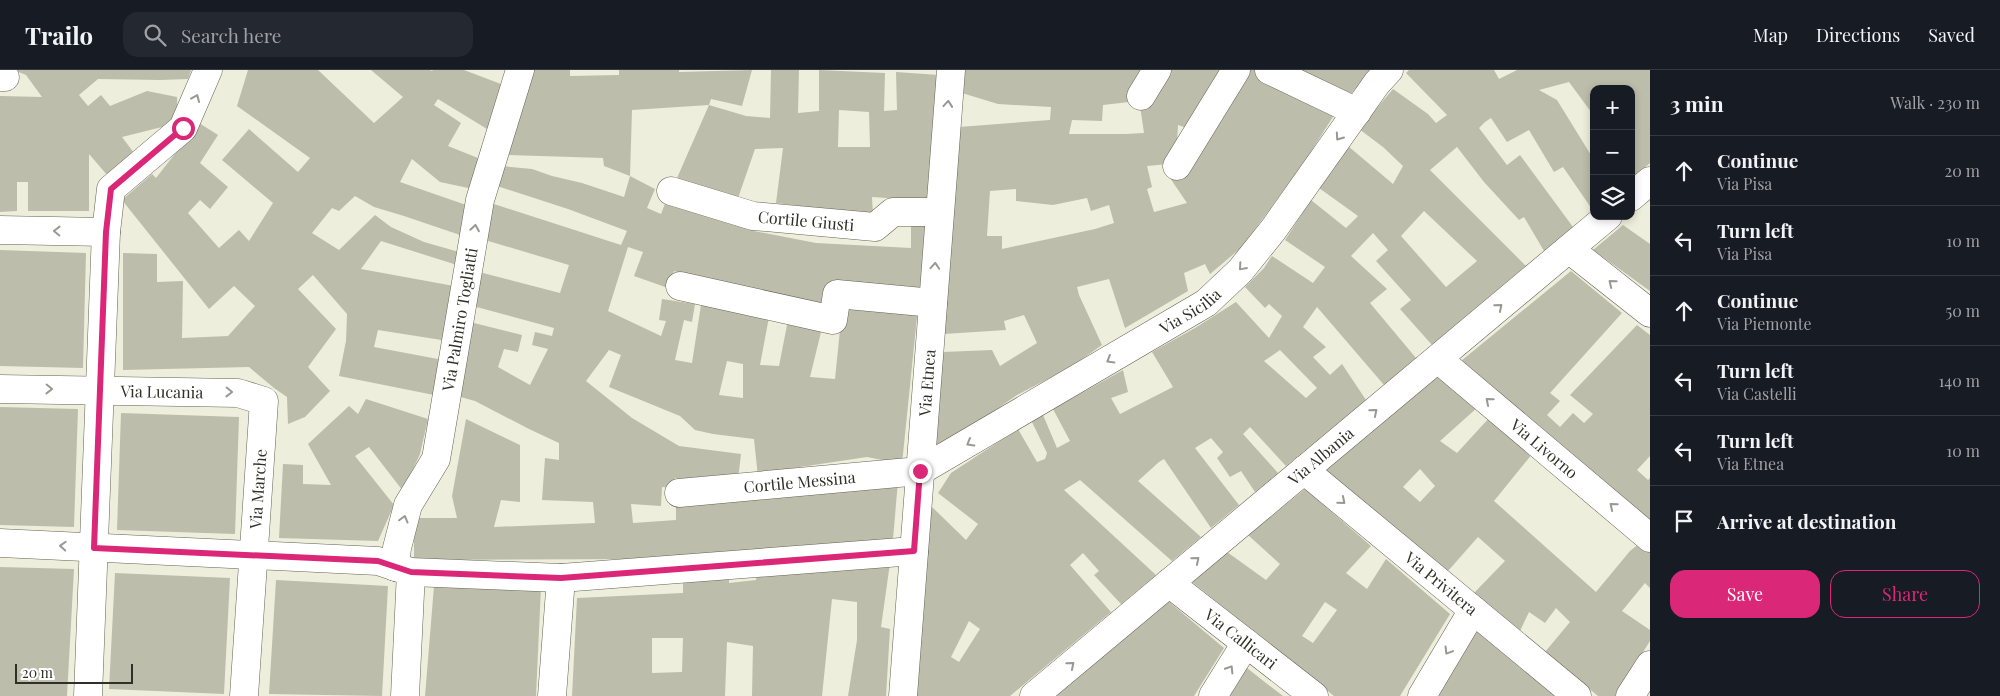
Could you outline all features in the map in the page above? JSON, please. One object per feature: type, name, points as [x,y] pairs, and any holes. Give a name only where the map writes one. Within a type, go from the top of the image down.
[{"type":"street","points":[[88,696],[106,232],[111,189],[183,128],[208,70]]},
{"type":"street","name":"Via Palmiro Togliatti","points":[[405,696],[403,569],[397,548],[408,505],[436,459],[480,200],[520,70]]},
{"type":"street","name":"Via Etnea","points":[[903,696],[950,70]]},
{"type":"street","points":[[1141,96],[1157,70]]},
{"type":"street","points":[[1177,166],[1236,70]]},
{"type":"street","points":[[1269,70],[1357,112]]},
{"type":"street","name":"Via Sicilia","points":[[920,471],[1206,303],[1240,271],[1274,230],[1377,83],[1389,70]]},
{"type":"street","points":[[1635,194],[1650,181]]},
{"type":"street","name":"Cortile Giusti","points":[[671,191],[753,216],[875,227],[893,212],[939,212]]},
{"type":"street","name":"Via Albania","points":[[1034,696],[1603,220]]},
{"type":"street","points":[[0,230],[106,232]]},
{"type":"street","points":[[1569,249],[1650,313]]},
{"type":"street","points":[[680,286],[833,320],[837,294],[933,303]]},
{"type":"street","name":"Via Livorno","points":[[1438,358],[1650,538]]},
{"type":"street","name":"Via Lucania","points":[[0,389],[238,392],[264,401]]},
{"type":"street","name":"Via Marche","points":[[244,696],[264,401]]},
{"type":"street","name":"Via Privitera","points":[[1304,470],[1577,696]]},
{"type":"street","name":"Cortile Messina","points":[[679,494],[920,471]]},
{"type":"street","points":[[0,543],[378,561],[403,569],[561,578],[914,551]]},
{"type":"street","points":[[552,696],[561,578]]},
{"type":"street","name":"Via Callicari","points":[[1169,583],[1314,696]]},
{"type":"street","points":[[1422,696],[1473,610]]},
{"type":"street","points":[[1213,696],[1246,643]]},
{"type":"street","points":[[1630,696],[1650,664]]},
{"type":"building","points":[[14,70],[191,70],[188,79],[98,79],[79,95],[88,106],[101,95],[110,106],[147,91],[177,97],[178,123],[122,137],[134,153],[108,176],[89,154],[89,211],[28,211],[28,182],[17,182],[17,211],[0,212],[0,96],[42,97],[26,75]]},
{"type":"building","points":[[248,70],[318,70],[374,123],[403,97],[371,70],[464,70],[501,84],[487,129],[438,99],[434,105],[461,123],[448,146],[478,158],[473,189],[440,182],[412,159],[400,182],[469,206],[463,236],[374,207],[355,196],[339,211],[332,208],[312,233],[339,250],[375,215],[391,227],[424,242],[459,252],[457,265],[381,241],[361,269],[454,286],[448,341],[378,330],[374,347],[443,360],[434,395],[339,376],[346,341],[347,314],[313,275],[298,289],[336,329],[308,367],[330,391],[305,417],[288,424],[287,397],[249,367],[123,370],[123,253],[157,254],[157,282],[183,281],[182,338],[228,336],[255,306],[234,286],[209,309],[122,200],[152,174],[156,178],[199,123],[218,135],[200,163],[228,187],[210,209],[200,200],[188,213],[219,248],[239,230],[249,241],[273,203],[222,160],[249,129],[298,172],[310,158],[237,106]]},
{"type":"building","points":[[530,70],[570,70],[570,76],[619,75],[619,70],[679,70],[679,72],[752,70],[742,106],[711,99],[709,105],[632,110],[630,176],[604,166],[603,158],[504,155]]},
{"type":"building","points":[[771,70],[799,70],[798,113],[819,111],[819,70],[885,73],[884,111],[897,110],[896,72],[939,75],[931,201],[872,197],[873,215],[776,203],[783,148],[755,149],[737,201],[677,178],[709,105],[746,116],[770,118]],"holes":[[[839,110],[869,112],[870,147],[838,147]]]},
{"type":"building","points":[[962,70],[1148,70],[1129,102],[1103,105],[1102,121],[1072,120],[1069,134],[1144,133],[1140,106],[1163,70],[1227,70],[1187,128],[1178,125],[1177,143],[1168,164],[1147,166],[1152,187],[1147,189],[1154,212],[1187,203],[1170,178],[1186,169],[1243,70],[1254,70],[1336,112],[1305,161],[1242,247],[1210,274],[1205,264],[1184,273],[1188,291],[1125,328],[1109,279],[1077,287],[1102,345],[1071,367],[1017,395],[935,452],[943,352],[992,350],[1000,366],[1037,343],[1024,315],[1004,321],[1006,330],[944,334],[959,127],[1050,120],[1051,107],[998,104],[962,93]],"holes":[[[1016,189],[1016,201],[1053,205],[1087,198],[1091,211],[1109,205],[1114,223],[1095,229],[1002,249],[1002,236],[987,236],[990,191]]]},
{"type":"building","points":[[1289,70],[1372,70],[1347,98]]},
{"type":"building","points":[[1409,70],[1494,70],[1499,79],[1517,70],[1650,70],[1650,163],[1635,176],[1635,85],[1590,85],[1590,111],[1569,82],[1539,90],[1557,100],[1590,154],[1590,206],[1563,167],[1554,172],[1529,130],[1507,142],[1491,118],[1485,122],[1479,128],[1507,165],[1520,155],[1573,227],[1544,251],[1524,217],[1519,220],[1484,182],[1457,147],[1430,170],[1526,266],[1432,345],[1400,309],[1411,300],[1376,261],[1388,250],[1373,233],[1351,256],[1387,289],[1370,303],[1416,358],[1384,385],[1317,307],[1303,327],[1326,347],[1313,357],[1330,375],[1342,364],[1366,400],[1286,466],[1250,427],[1243,434],[1278,473],[1255,492],[1241,471],[1230,477],[1217,458],[1223,452],[1211,438],[1195,448],[1239,505],[1211,528],[1164,459],[1159,462],[1138,481],[1201,537],[1172,561],[1080,480],[1064,490],[1156,575],[1121,604],[1094,575],[1099,571],[1083,553],[1070,565],[1111,612],[1010,696],[915,696],[931,506],[966,540],[978,524],[938,493],[951,473],[1018,429],[1037,462],[1045,459],[1047,453],[1032,422],[1043,415],[1057,448],[1070,441],[1053,409],[1123,370],[1128,392],[1111,398],[1120,414],[1173,387],[1152,352],[1236,302],[1269,338],[1282,316],[1269,304],[1265,308],[1245,287],[1264,268],[1272,256],[1313,283],[1325,267],[1285,240],[1311,200],[1346,228],[1358,216],[1319,188],[1348,146],[1393,184],[1403,166],[1383,147],[1359,129],[1393,89],[1428,114],[1436,123],[1447,115],[1406,73]],"holes":[[[1424,211],[1477,261],[1446,287],[1401,236]],[[1280,350],[1317,388],[1306,398],[1264,361]],[[969,621],[980,629],[959,662],[951,657]]]},
{"type":"building","points":[[501,166],[532,169],[624,197],[630,176],[655,189],[647,208],[661,214],[666,201],[754,231],[816,243],[911,248],[911,223],[929,222],[921,293],[831,284],[829,309],[788,305],[732,290],[674,271],[668,288],[634,276],[643,252],[628,247],[608,311],[661,336],[666,321],[659,320],[662,299],[695,304],[692,322],[684,320],[675,360],[692,363],[701,305],[769,317],[760,365],[779,366],[788,320],[822,328],[810,377],[835,379],[843,300],[918,307],[902,464],[867,457],[787,469],[758,477],[754,439],[695,430],[680,416],[609,387],[621,355],[609,350],[586,381],[632,418],[679,446],[741,454],[738,480],[693,483],[675,478],[673,488],[662,487],[661,506],[631,504],[633,523],[676,520],[676,504],[898,481],[893,539],[649,559],[414,560],[414,518],[457,518],[452,496],[466,419],[520,445],[520,502],[501,500],[494,527],[595,523],[593,502],[542,500],[545,458],[559,460],[559,443],[475,401],[457,396],[470,322],[522,335],[518,352],[504,349],[498,367],[530,385],[548,349],[532,345],[535,332],[552,336],[554,328],[473,306],[479,272],[560,293],[569,265],[485,240],[491,203],[621,245],[627,231],[497,186]],"holes":[[[727,361],[743,364],[743,398],[719,395]]]},
{"type":"building","points":[[1623,225],[1650,244],[1650,291],[1593,250]]},
{"type":"building","points":[[0,250],[86,253],[83,368],[0,366]]},
{"type":"building","points":[[1571,271],[1622,313],[1550,393],[1560,401],[1547,415],[1560,427],[1573,413],[1584,423],[1593,414],[1570,395],[1637,325],[1650,335],[1650,456],[1637,470],[1648,480],[1650,478],[1650,525],[1461,361]]},
{"type":"building","points":[[1440,374],[1478,407],[1440,441],[1457,453],[1490,417],[1533,453],[1494,501],[1596,592],[1630,551],[1640,543],[1650,551],[1650,588],[1645,583],[1622,611],[1650,630],[1650,641],[1615,696],[1598,696],[1545,652],[1570,622],[1556,608],[1545,623],[1529,612],[1520,631],[1474,593],[1505,561],[1478,537],[1448,571],[1324,470]],"holes":[[[1420,469],[1435,486],[1420,502],[1403,487]]]},
{"type":"building","points":[[366,399],[428,419],[420,454],[403,491],[369,447],[355,456],[394,505],[378,541],[279,538],[283,464],[303,465],[303,484],[331,485],[308,444],[349,406],[358,414]]},
{"type":"building","points":[[0,407],[78,409],[74,527],[0,525]]},
{"type":"building","points":[[121,413],[239,417],[235,534],[117,530]]},
{"type":"building","points":[[1305,489],[1371,546],[1346,573],[1367,589],[1386,559],[1450,614],[1400,696],[1334,696],[1191,581],[1227,552],[1266,580],[1280,564],[1248,535]],"holes":[[[1325,602],[1337,610],[1313,643],[1302,636]]]},
{"type":"building","points":[[890,563],[881,627],[890,629],[886,696],[848,696],[857,640],[857,602],[832,599],[822,696],[752,696],[753,646],[727,642],[725,696],[572,696],[577,598],[683,593],[683,580],[729,576],[729,583],[756,580],[757,574]],"holes":[[[652,638],[683,638],[682,672],[652,673]]]},
{"type":"building","points":[[0,567],[74,569],[67,696],[0,696]]},
{"type":"building","points":[[115,573],[230,578],[224,694],[109,689]]},
{"type":"building","points":[[276,580],[388,586],[382,696],[269,694]]},
{"type":"building","points":[[434,586],[541,587],[536,696],[425,696]]},
{"type":"building","points":[[1168,601],[1224,648],[1194,696],[1054,696]]},
{"type":"building","points":[[1475,629],[1555,696],[1436,696]]},
{"type":"building","points":[[1247,668],[1266,683],[1283,696],[1230,696]]},
{"type":"route","points":[[183,128],[111,189],[106,232],[94,548],[378,561],[411,572],[561,578],[914,551],[920,471]]}]
